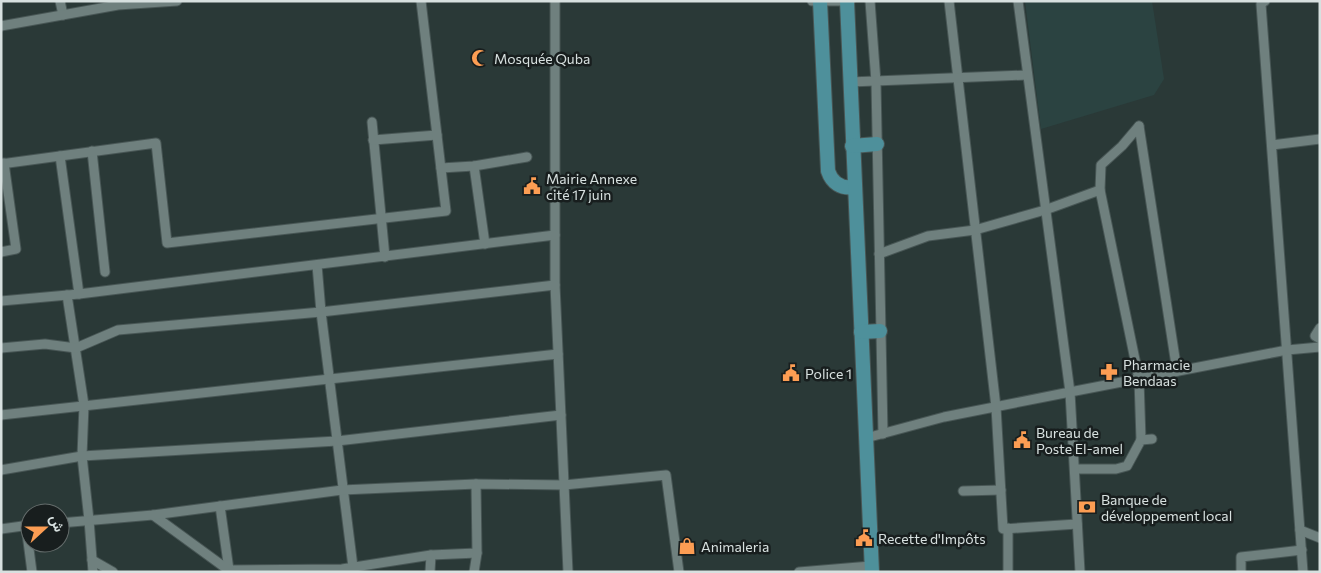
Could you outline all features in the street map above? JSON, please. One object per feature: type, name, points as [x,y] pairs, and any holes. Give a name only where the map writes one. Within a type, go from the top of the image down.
[{"type":"main road","points":[[820,1],[828,171],[838,185],[854,188]]},
{"type":"main road","points":[[848,1],[852,146],[872,569]]},
{"type":"main road","points":[[852,146],[877,144]]},
{"type":"main road","points":[[861,332],[880,331]]},
{"type":"street","points":[[60,1],[63,15]]},
{"type":"street","points":[[1,26],[118,3],[177,1]]},
{"type":"street","points":[[1,252],[16,249],[2,163],[156,143],[166,243],[446,212],[421,1]]},
{"type":"street","points":[[555,1],[555,285],[568,572]]},
{"type":"street","points":[[812,1],[848,1]]},
{"type":"street","points":[[870,1],[876,82],[883,434]]},
{"type":"street","points":[[949,1],[996,407],[1003,529],[1078,524]]},
{"type":"street","points":[[1018,1],[1070,392],[1080,572]]},
{"type":"street","points":[[1262,2],[1303,572]]},
{"type":"street","points":[[850,82],[1027,76]]},
{"type":"street","points":[[372,122],[385,256]]},
{"type":"street","points":[[1075,469],[1116,469],[1127,466],[1141,440],[1139,379],[1100,190],[1101,165],[1122,146],[1139,126],[1177,371]]},
{"type":"street","points":[[373,140],[437,134]]},
{"type":"street","points":[[1272,145],[1320,139]]},
{"type":"street","points":[[92,152],[105,272]]},
{"type":"street","points":[[60,156],[79,294]]},
{"type":"street","points":[[441,168],[474,166],[527,157]]},
{"type":"street","points":[[474,166],[485,244]]},
{"type":"street","points":[[879,254],[928,236],[975,230],[1045,210],[1100,190]]},
{"type":"street","points":[[1,301],[79,294],[555,235]]},
{"type":"street","points":[[317,265],[342,490],[353,567]]},
{"type":"street","points":[[1,348],[45,344],[76,348],[118,330],[321,312],[555,285]]},
{"type":"street","points":[[67,295],[84,405],[82,456],[90,520],[93,572]]},
{"type":"street","points":[[1320,328],[1315,336],[1320,339]]},
{"type":"street","points":[[866,438],[944,417],[1287,350],[1320,347]]},
{"type":"street","points":[[1,415],[558,354]]},
{"type":"street","points":[[1,470],[82,456],[337,441],[561,415]]},
{"type":"street","points":[[1141,440],[1152,439]]},
{"type":"street","points":[[70,522],[154,515],[342,490],[476,484],[564,485],[666,475],[678,572]]},
{"type":"street","points":[[474,572],[477,553],[476,484]]},
{"type":"street","points":[[962,491],[1001,490]]},
{"type":"street","points":[[220,506],[230,571]]},
{"type":"street","points":[[154,515],[230,571],[342,570],[430,555],[477,553]]},
{"type":"street","points":[[1,528],[20,527]]},
{"type":"street","points":[[1008,528],[1008,572]]},
{"type":"street","points":[[1300,530],[1320,538]]},
{"type":"street","points":[[1241,572],[1240,557],[1302,550]]},
{"type":"street","points":[[30,553],[32,572]]},
{"type":"street","points":[[430,555],[430,572]]},
{"type":"street","points":[[92,560],[113,572]]},
{"type":"street","points":[[798,572],[872,569]]},
{"type":"shaded area","points":[[1025,1],[1152,1],[1164,79],[1154,95],[1041,129]]},
{"type":"place","name":"Mosquée Quba","points":[[480,58]]},
{"type":"place","name":"Mairie Annexe cité 17 juin","points":[[532,186]]},
{"type":"place","name":"Pharmacie Bendaas","points":[[1109,372]]},
{"type":"place","name":"Police 1","points":[[791,373]]},
{"type":"place","name":"Bureau de Poste El-amel","points":[[1022,440]]},
{"type":"place","name":"Banque de développement local","points":[[1087,507]]},
{"type":"place","name":"Recette d'Impôts","points":[[864,538]]},
{"type":"place","name":"Animaleria","points":[[687,546]]}]
